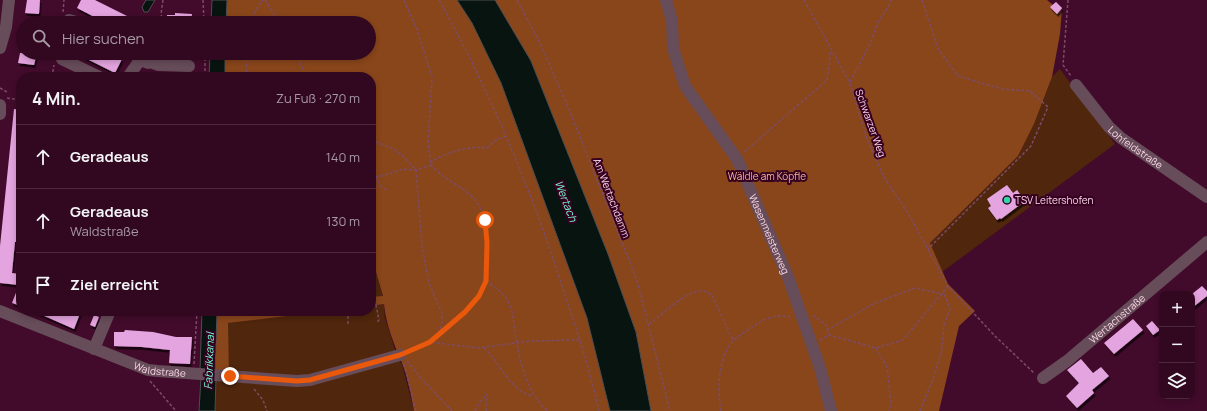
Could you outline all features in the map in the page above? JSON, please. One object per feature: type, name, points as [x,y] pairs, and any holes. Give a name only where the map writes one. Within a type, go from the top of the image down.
[{"type":"street","points":[[0,48],[6,27],[9,0]]},
{"type":"street","name":"Wasenmeisterweg","points":[[666,0],[672,21],[673,48],[685,86],[737,159],[782,263],[812,345],[831,411]]},
{"type":"street","points":[[64,60],[89,72]]},
{"type":"street","points":[[132,72],[143,60]]},
{"type":"street","points":[[150,60],[158,65],[189,66]]},
{"type":"street","name":"Lohfeldstraße","points":[[1076,84],[1109,127],[1120,138],[1207,197]]},
{"type":"street","points":[[0,105],[0,114]]},
{"type":"street","name":"Wertachstraße","points":[[1043,378],[1067,361],[1207,242]]},
{"type":"street","name":"Waldstraße","points":[[0,311],[147,369],[216,376],[297,381],[310,380],[400,355]]},
{"type":"street","points":[[94,348],[108,316]]},
{"type":"path","points":[[64,0],[70,16]]},
{"type":"path","points":[[161,16],[163,0]]},
{"type":"path","points":[[204,0],[204,16]]},
{"type":"path","points":[[254,16],[264,0],[275,16]]},
{"type":"path","points":[[400,355],[430,342],[465,312],[479,296],[486,281],[487,243],[485,220],[477,202],[431,164],[428,144],[432,77],[417,30],[404,0]]},
{"type":"path","points":[[439,0],[468,52],[506,136],[553,256],[580,340],[599,411]]},
{"type":"path","name":"Am Wertachdamm","points":[[517,0],[540,43],[568,107],[637,280],[670,411]]},
{"type":"path","name":"Schwarzer Weg","points":[[804,0],[850,83],[868,142],[885,179],[908,213],[948,286],[1029,370],[1043,378]]},
{"type":"path","points":[[850,83],[870,44],[878,22],[889,6],[891,0]]},
{"type":"path","points":[[922,0],[938,49],[958,76],[1002,89],[1030,91],[1048,107],[1031,146],[928,249]]},
{"type":"path","points":[[1068,0],[1063,65],[1076,84]]},
{"type":"path","points":[[737,159],[827,80],[831,49]]},
{"type":"path","points":[[205,60],[205,72]]},
{"type":"path","points":[[246,72],[247,60]]},
{"type":"path","points":[[299,60],[304,72]]},
{"type":"path","points":[[0,88],[7,92]]},
{"type":"path","points":[[388,192],[381,187],[376,176],[404,169],[416,170],[431,164],[436,157],[463,151],[471,147],[487,148],[496,140],[506,136]]},
{"type":"path","points":[[376,142],[392,148],[416,170],[422,247],[429,282],[442,314],[442,323],[439,334]]},
{"type":"path","points":[[486,281],[506,298],[510,305],[517,343],[534,396]]},
{"type":"path","points":[[812,345],[829,335],[876,348],[902,340],[918,324],[928,308],[943,294],[948,286]]},
{"type":"path","points":[[827,330],[875,303],[915,288],[943,294]]},
{"type":"path","points":[[648,324],[662,315],[672,305],[689,293],[702,290],[712,295],[734,340]]},
{"type":"path","points":[[920,411],[933,379],[942,350],[944,325],[950,309],[943,294]]},
{"type":"path","points":[[376,305],[379,320],[376,323]]},
{"type":"path","points":[[721,411],[718,397],[721,365],[734,340],[757,323],[775,316],[801,316],[810,313],[826,324],[829,335]]},
{"type":"path","points":[[195,374],[197,316]]},
{"type":"path","points":[[348,316],[348,324]]},
{"type":"path","points":[[430,342],[464,348],[484,348],[517,343],[564,339],[580,340]]},
{"type":"path","points":[[484,348],[496,360],[510,382],[520,390],[534,396],[548,411]]},
{"type":"path","points":[[876,348],[887,367],[891,402],[889,411]]},
{"type":"path","points":[[400,355],[404,362],[416,411]]},
{"type":"path","points":[[400,355],[407,360],[452,411]]},
{"type":"path","points":[[147,369],[148,378],[176,411]]},
{"type":"path","points":[[243,377],[263,400],[267,411]]},
{"type":"path","points":[[475,411],[487,394],[486,411]]},
{"type":"shaded area","name":"TSV Leitershofen","points":[[1060,69],[1115,144],[942,272],[930,243],[1018,156],[1034,124],[1052,77]]},
{"type":"shaded area","points":[[376,272],[383,297],[376,297]]},
{"type":"shaded area","points":[[384,304],[385,318],[396,353],[310,379],[229,373],[227,323],[286,316],[376,316],[376,305]]},
{"type":"shaded area","points":[[398,360],[402,364],[414,411],[215,411],[216,378],[281,382]]},
{"type":"green space","points":[[227,0],[457,0],[472,23],[501,83],[587,318],[610,411],[414,411],[406,375],[391,334],[384,304],[376,305],[376,297],[383,296],[376,272],[376,72],[225,72],[225,60],[376,60],[376,16],[226,16]]},
{"type":"green space","name":"Wäldle am Köpfle","points":[[495,0],[1047,0],[1053,5],[1056,2],[1062,8],[1060,34],[1052,77],[1034,124],[1018,156],[930,243],[948,284],[975,311],[959,326],[939,411],[651,411],[636,332],[608,254],[531,61]]},
{"type":"green space","points":[[217,316],[286,316],[228,323],[229,373],[215,372]]},
{"type":"water","points":[[146,0],[155,0],[148,12],[144,12],[142,7]]},
{"type":"water","points":[[212,0],[227,0],[226,16],[211,16]]},
{"type":"water","name":"Wertach","points":[[457,0],[495,0],[531,61],[608,254],[636,332],[651,411],[610,411],[587,318],[501,83],[472,23]]},
{"type":"water","points":[[210,60],[225,60],[225,72],[209,72]]},
{"type":"water","name":"Fabrikkanal","points":[[202,316],[217,316],[215,372],[200,370]]},
{"type":"water","points":[[201,377],[216,378],[215,411],[199,411]]},
{"type":"building","points":[[27,0],[40,0],[39,14],[25,13]]},
{"type":"building","points":[[81,0],[95,0],[127,16],[92,16],[77,8]]},
{"type":"building","points":[[1056,2],[1062,8],[1057,14],[1050,7]]},
{"type":"building","points":[[175,13],[192,14],[192,16],[167,16],[175,15]]},
{"type":"building","points":[[19,60],[35,60],[34,65],[18,63]]},
{"type":"building","points":[[89,60],[122,60],[116,72]]},
{"type":"building","points":[[14,109],[16,109],[16,242],[12,273],[16,273],[16,285],[0,283],[0,246]]},
{"type":"building","points":[[1007,185],[1013,193],[1017,190],[1025,201],[1001,219],[1000,218],[997,220],[988,208],[991,206],[987,199]]},
{"type":"building","points":[[1202,286],[1207,291],[1207,296],[1195,306],[1195,292]]},
{"type":"building","points":[[16,293],[16,304],[12,303]]},
{"type":"building","points":[[44,316],[79,316],[74,329]]},
{"type":"building","points":[[94,316],[99,317],[95,327],[90,325]]},
{"type":"building","points":[[1133,319],[1143,330],[1114,354],[1104,343]]},
{"type":"building","points":[[1152,321],[1159,331],[1153,335],[1146,326]]},
{"type":"building","points":[[125,330],[153,332],[176,337],[192,337],[190,364],[169,363],[170,350],[114,346],[114,332],[124,332]]},
{"type":"building","points":[[1081,359],[1093,373],[1101,367],[1109,376],[1092,390],[1094,393],[1077,408],[1066,396],[1079,383],[1067,370]]},
{"type":"place","name":"TSV Leitershofen","points":[[1007,200]]},
{"type":"route","points":[[230,376],[297,381],[310,380],[400,355],[430,342],[465,312],[479,296],[486,281],[487,243],[485,220]]}]
